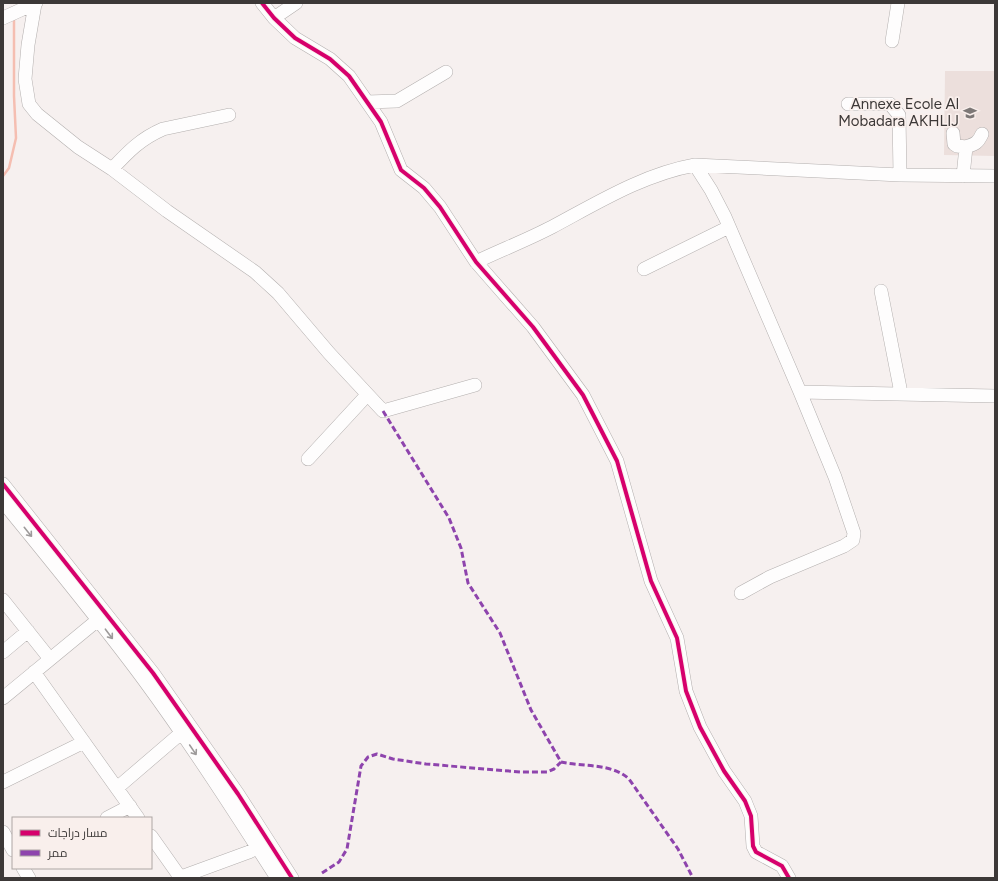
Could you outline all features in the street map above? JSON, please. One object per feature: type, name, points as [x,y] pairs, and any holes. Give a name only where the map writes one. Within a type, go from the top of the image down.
[{"type":"street","points":[[3,18],[36,3]]},
{"type":"street","points":[[36,3],[25,68],[26,91],[29,104],[49,125],[78,148],[112,169],[167,211],[255,272],[278,293],[383,411],[475,385]]},
{"type":"street","points":[[262,3],[274,18],[295,38],[330,59],[344,70],[368,102],[389,139],[397,163],[401,170],[424,188],[444,212],[476,262],[533,327],[583,395],[617,461],[652,582],[677,638],[686,691],[691,708],[721,765],[745,801],[751,816],[753,846],[756,852],[777,862],[782,866],[789,878]]},
{"type":"street","points":[[274,18],[296,3]]},
{"type":"street","points":[[892,41],[898,3]]},
{"type":"street","points":[[368,102],[397,101],[446,72]]},
{"type":"street","points":[[848,104],[890,104],[898,111],[900,175]]},
{"type":"street","points":[[112,169],[139,141],[158,131],[230,115]]},
{"type":"street","points":[[953,133],[954,144],[956,146],[966,147],[975,144],[982,134]]},
{"type":"street","points":[[963,176],[966,147]]},
{"type":"street","points":[[476,262],[640,183],[671,170],[695,165],[900,175],[995,176]]},
{"type":"street","points":[[695,165],[711,190],[729,227],[835,477],[854,532],[853,540],[844,546],[770,577],[741,593]]},
{"type":"street","points":[[644,269],[729,227]]},
{"type":"street","points":[[881,291],[901,393]]},
{"type":"street","points":[[800,392],[995,396]]},
{"type":"street","points":[[308,459],[367,394]]},
{"type":"street","points":[[3,484],[102,616]]},
{"type":"street","points":[[3,502],[153,673],[186,730],[263,845],[292,878]]},
{"type":"street","points":[[3,600],[50,659]]},
{"type":"street","points":[[3,698],[102,616]]},
{"type":"street","points":[[3,652],[28,631]]},
{"type":"street","points":[[34,672],[137,817]]},
{"type":"street","points":[[117,788],[186,730]]},
{"type":"street","points":[[3,782],[84,742]]},
{"type":"street","points":[[109,817],[130,806]]},
{"type":"street","points":[[4,836],[12,848]]},
{"type":"street","points":[[152,838],[179,878],[263,845]]},
{"type":"street","points":[[263,845],[277,878]]},
{"type":"street","points":[[24,869],[29,878]]},
{"type":"shaded area","name":"Annexe Ecole Al Mobadara AKHLIJ","points":[[945,71],[995,71],[995,156],[944,155]]},
{"type":"waterway","points":[[3,176],[9,168],[16,138],[14,96],[14,17]]},
{"type":"marked path","points":[[383,411],[449,518],[461,548],[468,583],[500,633],[531,710],[561,762],[606,768],[614,770],[629,779],[678,849],[693,878]]},
{"type":"marked path","points":[[322,873],[339,862],[347,849],[361,766],[368,757],[377,754],[393,759],[426,764],[521,772],[547,772],[554,769],[561,762]]},
{"type":"cycle path","points":[[262,3],[274,18],[295,38],[330,59],[349,76],[381,122],[401,170],[424,188],[440,207],[476,262],[533,327],[583,395],[617,461],[651,581],[677,638],[686,691],[700,727],[724,771],[745,801],[751,816],[753,846],[756,852],[782,866],[789,878]]},
{"type":"cycle path","points":[[3,484],[153,673],[238,794],[292,878]]},
{"type":"place","name":"Annexe Ecole Al Mobadara AKHLIJ","points":[[970,113]]}]
